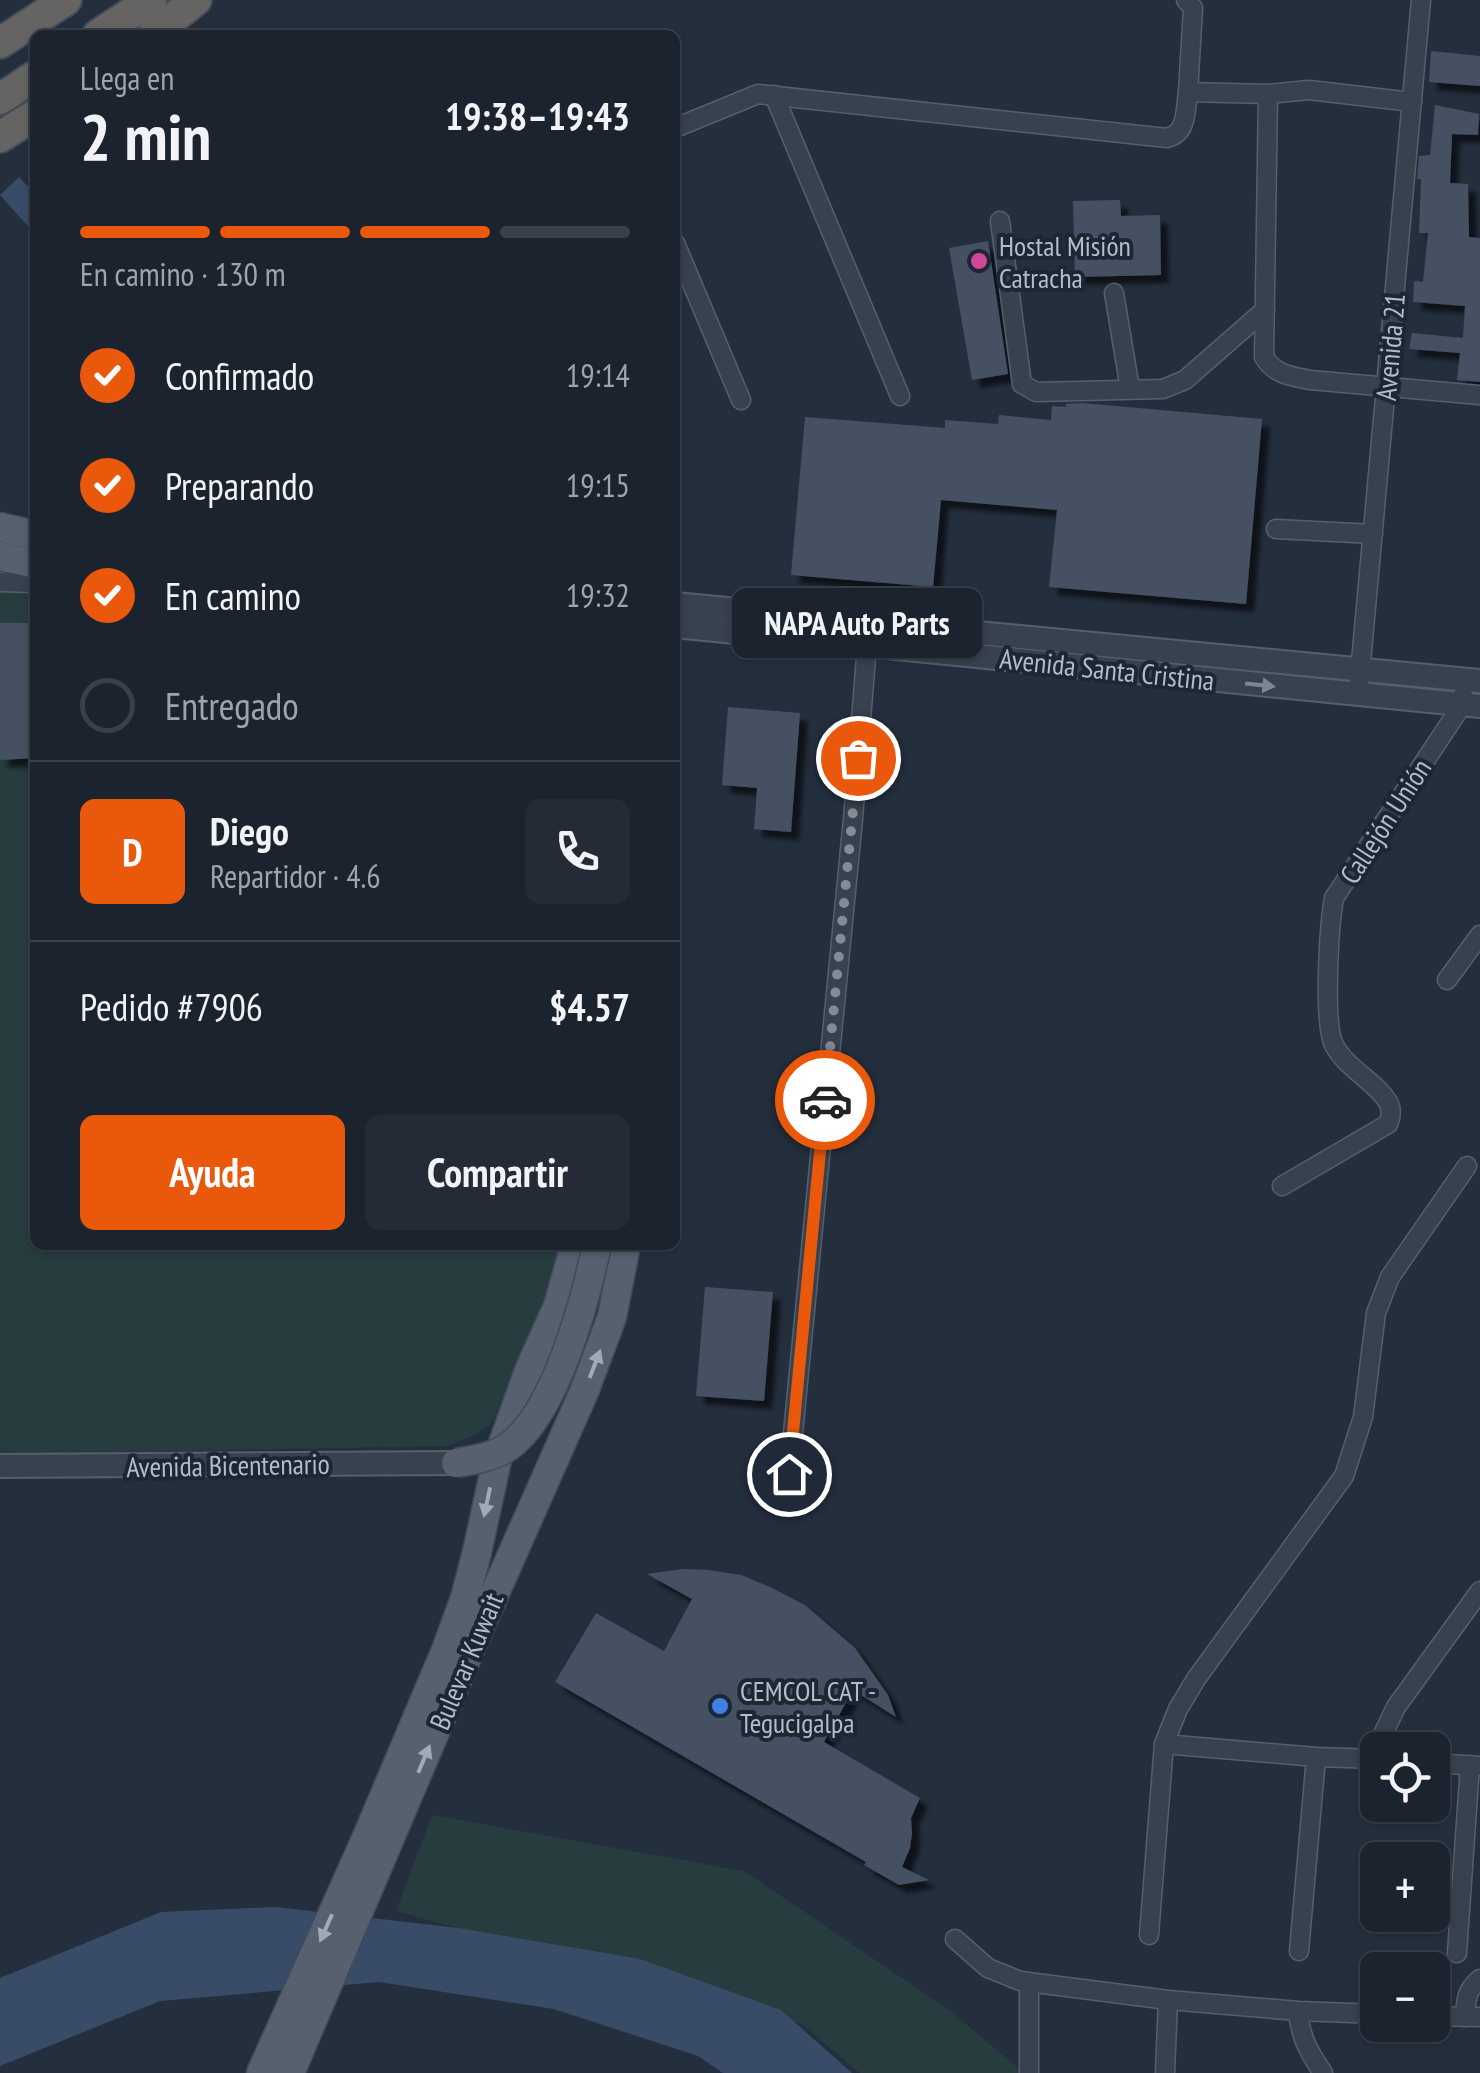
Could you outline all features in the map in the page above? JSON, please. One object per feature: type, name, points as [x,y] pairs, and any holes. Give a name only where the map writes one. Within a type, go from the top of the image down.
[{"type":"highway","points":[[0,41],[66,0]]},
{"type":"highway","points":[[106,30],[151,0]]},
{"type":"highway","points":[[158,30],[196,0]]},
{"type":"highway","points":[[0,99],[30,79]]},
{"type":"highway","points":[[0,137],[30,118]]},
{"type":"main road","points":[[0,508],[30,515]]},
{"type":"main road","points":[[0,527],[30,534]]},
{"type":"main road","points":[[0,546],[30,553]]},
{"type":"main road","points":[[0,556],[30,563]]},
{"type":"main road","name":"Bulevar Kuwait","points":[[290,2073],[465,1598],[496,1460],[558,1306],[574,1250]]},
{"type":"main road","points":[[456,1462],[492,1455],[508,1446],[522,1434],[545,1400],[580,1316],[596,1250]]},
{"type":"main road","name":"Bulevar Kuwait","points":[[262,2073],[472,1646],[547,1476],[612,1317],[625,1250]]},
{"type":"main road","points":[[520,1396],[528,1414],[538,1421],[557,1423],[574,1414]]},
{"type":"main road","points":[[496,1460],[510,1451],[528,1451],[542,1460],[547,1476]]},
{"type":"street","points":[[680,126],[758,94],[1176,136],[1182,129],[1188,92],[1192,8],[1186,0]]},
{"type":"street","name":"Avenida 21","points":[[1358,695],[1421,0]]},
{"type":"street","points":[[1188,92],[1268,94],[1309,90],[1412,102]]},
{"type":"street","points":[[1268,94],[1264,357],[1270,367],[1310,380],[1480,395]]},
{"type":"street","points":[[774,95],[900,396]]},
{"type":"street","points":[[1000,221],[1022,384],[1036,392],[1163,389],[1185,380],[1265,310]]},
{"type":"street","points":[[680,256],[741,400]]},
{"type":"street","points":[[1114,293],[1130,388]]},
{"type":"street","points":[[1276,529],[1372,534]]},
{"type":"street","points":[[0,582],[30,583]]},
{"type":"street","name":"Avenida Santa Cristina","points":[[680,604],[1473,680]]},
{"type":"street","name":"Avenida Santa Cristina","points":[[680,626],[1471,706]]},
{"type":"street","points":[[789,1474],[867,645]]},
{"type":"street","name":"Callejón Unión","points":[[1282,1186],[1388,1124],[1388,1102],[1333,1043],[1329,1025],[1330,923],[1334,898],[1471,706],[1473,680]]},
{"type":"street","points":[[1447,980],[1480,935]]},
{"type":"street","points":[[1149,1935],[1164,1744],[1178,1709],[1344,1476],[1363,1416],[1376,1314],[1390,1277],[1467,1166]]},
{"type":"street","name":"Avenida Bicentenario","points":[[0,1466],[456,1462]]},
{"type":"street","points":[[1384,1732],[1396,1707],[1480,1591]]},
{"type":"street","points":[[1164,1744],[1360,1758]]},
{"type":"street","points":[[1299,1952],[1316,1757]]},
{"type":"street","points":[[1450,1764],[1475,1766],[1457,1953]]},
{"type":"street","points":[[955,1939],[988,1968],[1029,1982],[1168,2000],[1360,2014]]},
{"type":"street","points":[[1472,2017],[1466,1996],[1480,1979]]},
{"type":"street","points":[[1029,1982],[1029,2073]]},
{"type":"street","points":[[1164,2073],[1168,2000]]},
{"type":"street","points":[[1298,2012],[1306,2048],[1323,2073]]},
{"type":"green space","points":[[0,589],[30,589],[30,1250],[557,1250],[554,1275],[492,1423],[448,1446],[0,1454]]},
{"type":"green space","points":[[432,1815],[744,1871],[948,2009],[1024,2073],[860,2073],[802,2024],[396,1911]]},
{"type":"water","points":[[19,177],[30,189],[30,228],[0,195]]},
{"type":"water","points":[[275,1907],[459,1928],[640,1959],[781,2010],[852,2073],[723,2073],[698,2056],[554,2009],[379,1982],[160,2001],[0,2066],[0,1978],[161,1912]]},
{"type":"building","points":[[1431,51],[1480,56],[1480,86],[1429,82]]},
{"type":"building","points":[[1435,105],[1479,114],[1478,135],[1452,134],[1450,183],[1468,184],[1469,237],[1480,238],[1480,382],[1457,380],[1460,353],[1409,349],[1412,333],[1463,338],[1465,306],[1413,302],[1414,281],[1423,282],[1428,233],[1419,233],[1419,156],[1430,155]]},
{"type":"building","points":[[1120,200],[1121,216],[1160,215],[1161,275],[1075,277],[1073,201]]},
{"type":"building","points":[[988,241],[1008,374],[972,380],[949,248]]},
{"type":"building","points":[[1082,403],[1262,419],[1246,604],[1049,587],[1057,510],[941,500],[933,587],[791,575],[805,417],[945,428],[945,420],[998,424],[999,415],[1051,420],[1052,406]]},
{"type":"building","points":[[0,623],[30,623],[30,758],[0,760]]},
{"type":"building","points":[[728,707],[800,713],[791,832],[754,829],[757,788],[722,785]]},
{"type":"building","points":[[705,1287],[773,1292],[764,1401],[696,1396]]},
{"type":"building","name":"CEMCOL CAT - Tegucigalpa","points":[[683,1569],[741,1575],[770,1587],[805,1605],[855,1648],[888,1695],[896,1717],[853,1690],[824,1742],[920,1798],[911,1818],[910,1848],[902,1867],[929,1880],[899,1885],[864,1865],[866,1862],[555,1682],[596,1613],[664,1651],[692,1599],[647,1574]]},
{"type":"way so far","points":[[825,1100],[858,758]]},
{"type":"place","name":"Hostal Misión Catracha","points":[[979,261]]},
{"type":"place","name":"NAPA Auto Parts","points":[[858,758]]},
{"type":"place","name":"CEMCOL CAT - Tegucigalpa","points":[[720,1706]]},
{"type":"route","points":[[789,1474],[825,1100]]}]
